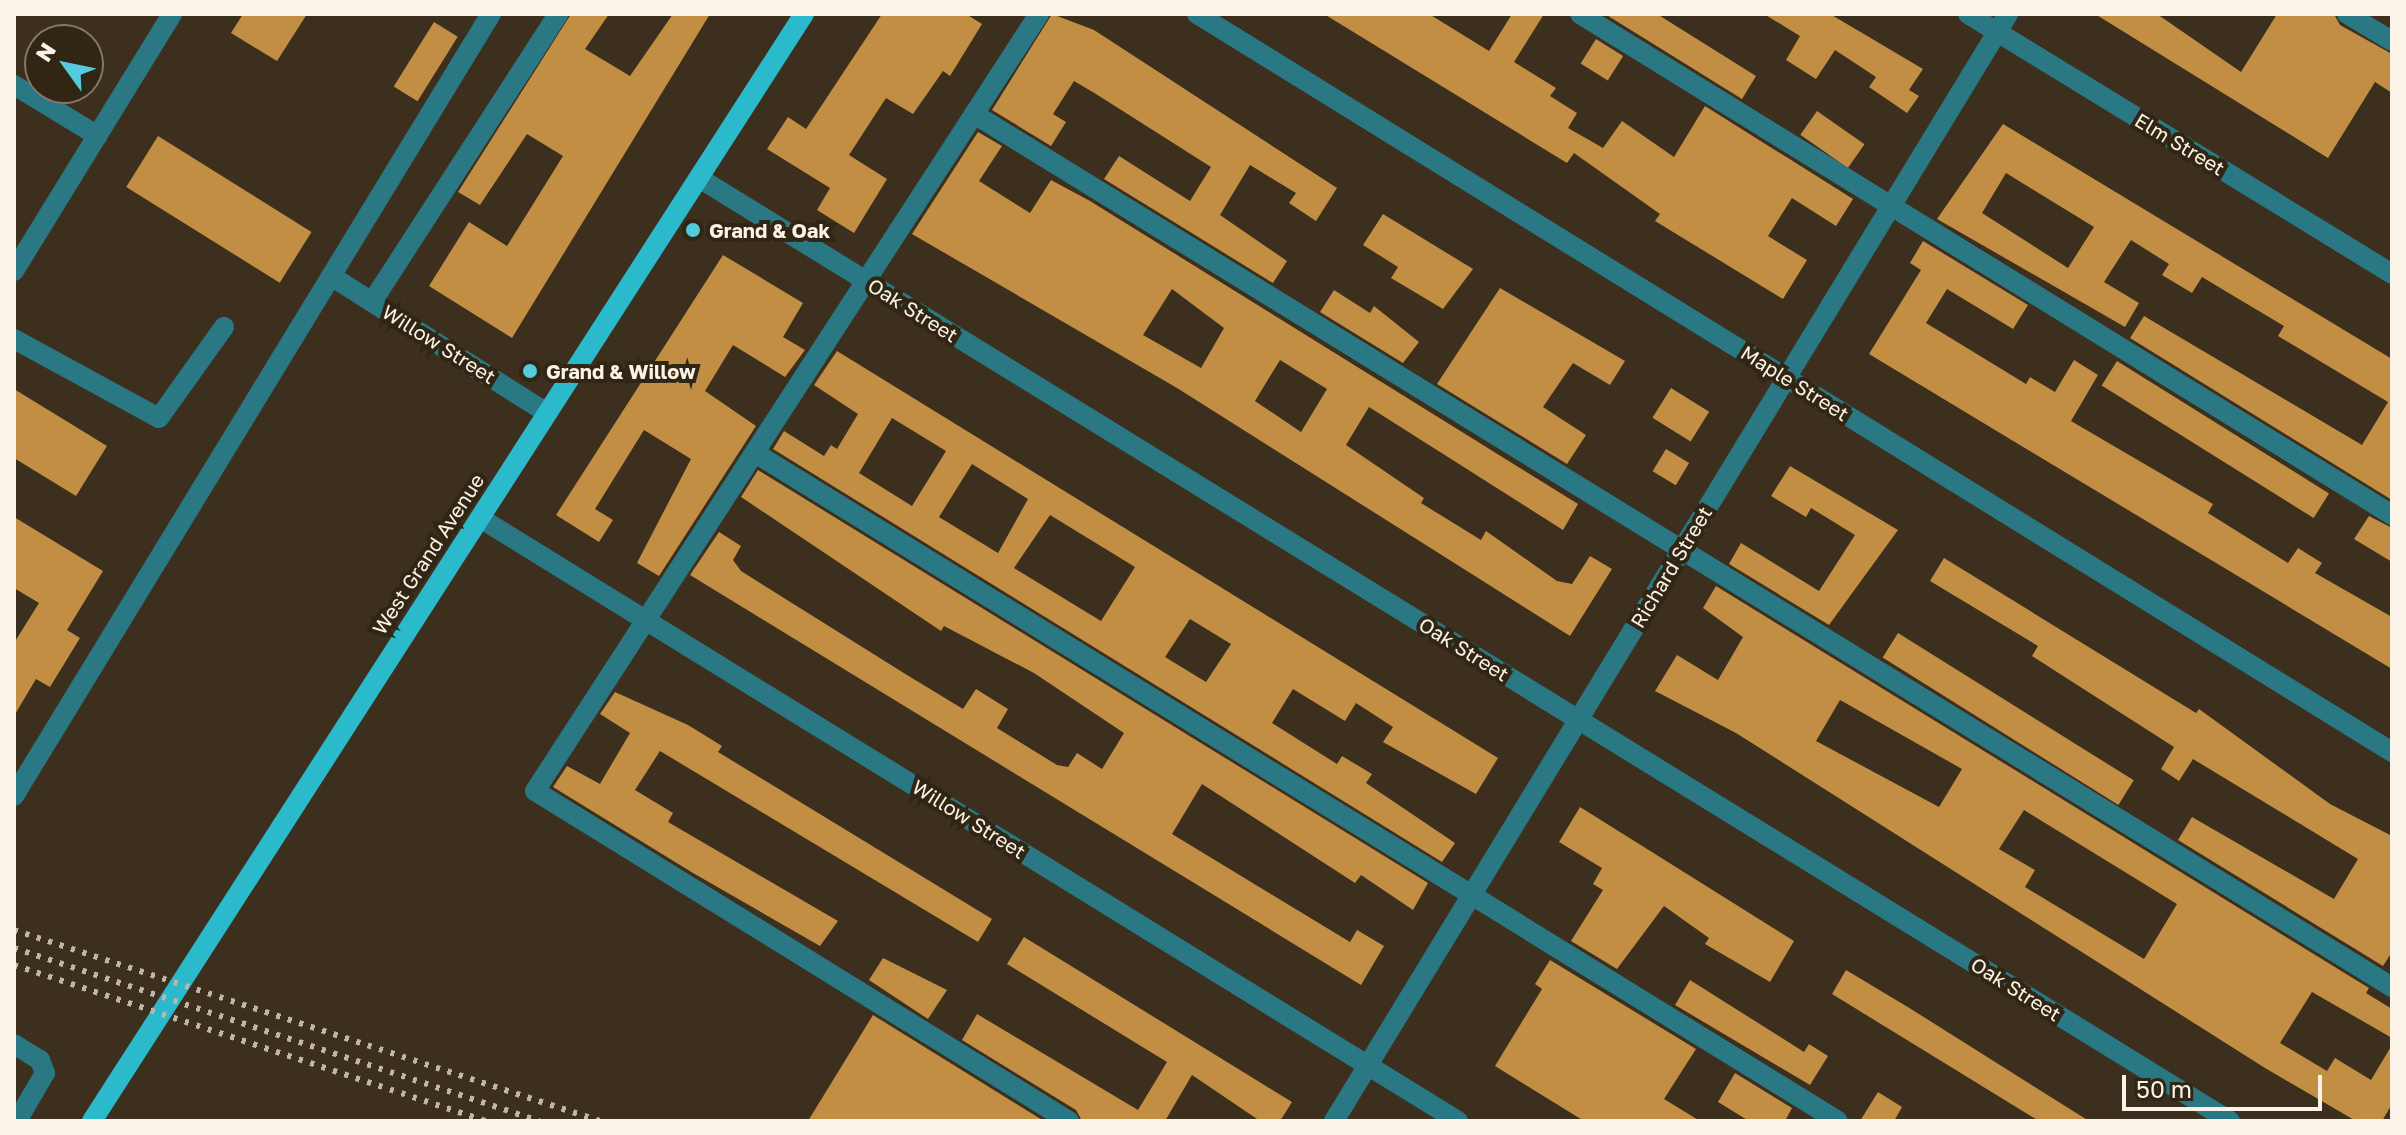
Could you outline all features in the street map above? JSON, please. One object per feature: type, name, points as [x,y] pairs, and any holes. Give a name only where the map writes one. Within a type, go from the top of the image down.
[{"type":"main road","name":"West Grand Avenue","points":[[92,1121],[804,14]]},
{"type":"street","points":[[14,271],[172,14]]},
{"type":"street","points":[[14,796],[491,14]]},
{"type":"street","points":[[372,302],[558,14]]},
{"type":"street","points":[[1039,14],[535,791],[1069,1121]]},
{"type":"street","name":"Maple Street","points":[[1197,14],[2392,752]]},
{"type":"street","points":[[1580,14],[2392,515]]},
{"type":"street","name":"Elm Street","points":[[1968,14],[2392,274]]},
{"type":"street","name":"Richard Street","points":[[1334,1121],[2008,14]]},
{"type":"street","points":[[2347,14],[2392,41]]},
{"type":"street","points":[[14,85],[98,136]]},
{"type":"street","points":[[974,114],[2392,987]]},
{"type":"street","name":"Oak Street","points":[[699,178],[2230,1121]]},
{"type":"street","name":"Willow Street","points":[[331,276],[547,413]]},
{"type":"street","points":[[14,339],[159,418],[224,327]]},
{"type":"street","points":[[755,453],[1838,1121]]},
{"type":"street","name":"Willow Street","points":[[480,518],[1458,1121]]},
{"type":"street","points":[[14,1044],[40,1060],[45,1073],[17,1121]]},
{"type":"building","points":[[243,14],[307,14],[277,61],[231,33]]},
{"type":"building","points":[[571,14],[609,14],[585,49],[630,76],[673,14],[710,14],[512,338],[429,286],[469,222],[507,246],[563,156],[527,134],[480,205],[458,192]]},
{"type":"building","points":[[882,14],[966,14],[982,24],[950,76],[943,71],[913,114],[886,98],[849,155],[887,179],[854,233],[817,210],[830,188],[767,149],[788,117],[806,129]]},
{"type":"building","points":[[1052,14],[1094,30],[1337,188],[1316,221],[1289,203],[1296,193],[1250,165],[1220,215],[1287,261],[1273,283],[1104,179],[1119,156],[1190,201],[1211,167],[1096,94],[1074,81],[1053,114],[1066,122],[1051,146],[992,110]]},
{"type":"building","points":[[1324,14],[1429,14],[1489,51],[1512,14],[1544,14],[1514,62],[1556,88],[1550,96],[1577,113],[1568,128],[1603,148],[1622,121],[1674,157],[1705,106],[1853,199],[1836,226],[1792,198],[1768,236],[1807,260],[1783,299],[1655,221],[1660,214],[1574,153],[1567,163]]},
{"type":"building","points":[[1605,14],[1657,14],[1756,76],[1742,99]]},
{"type":"building","points":[[1764,14],[1830,14],[1923,69],[1909,90],[1919,96],[1907,113],[1869,87],[1876,77],[1835,50],[1816,79],[1786,60],[1800,36]]},
{"type":"building","points":[[2095,14],[2157,14],[2241,72],[2277,14],[2334,14],[2340,25],[2392,54],[2392,93],[2375,82],[2328,158]]},
{"type":"building","points":[[434,22],[458,37],[417,101],[394,86]]},
{"type":"building","points":[[1596,39],[1623,56],[1608,81],[1581,64]]},
{"type":"building","points":[[1817,111],[1865,144],[1848,168],[1800,135]]},
{"type":"building","points":[[2003,124],[2392,359],[2392,500],[2130,338],[2144,316],[2362,445],[2388,402],[2278,336],[2284,326],[2202,277],[2192,293],[2162,275],[2169,264],[2131,240],[2104,282],[2139,303],[2125,327],[1937,219]],"holes":[[[2006,173],[2094,227],[2068,268],[1982,213]]]},
{"type":"building","points":[[978,132],[1002,146],[979,181],[1030,213],[1051,180],[1090,201],[1578,504],[1563,530],[1369,407],[1346,445],[1424,498],[1421,503],[1481,540],[1486,531],[1557,581],[1572,584],[1590,556],[1612,569],[1570,636],[1177,388],[912,234]],"holes":[[[1172,289],[1224,328],[1201,368],[1143,335]],[[1280,360],[1327,389],[1301,432],[1255,401]]]},
{"type":"building","points":[[158,136],[311,232],[280,283],[126,187]]},
{"type":"building","points":[[1383,214],[1473,269],[1443,309],[1391,278],[1398,267],[1363,245]]},
{"type":"building","points":[[1923,241],[2028,305],[2013,329],[1947,289],[1926,323],[2026,384],[2030,377],[2055,392],[2074,360],[2098,375],[2071,421],[2213,504],[2208,513],[2288,563],[2298,548],[2322,563],[2315,573],[2392,617],[2392,669],[1869,354],[1921,270],[1910,263]]},
{"type":"building","points":[[723,255],[803,303],[783,337],[805,350],[785,377],[733,345],[705,391],[756,426],[659,576],[637,563],[691,459],[644,430],[595,509],[613,520],[599,542],[556,515]]},
{"type":"building","points":[[1500,288],[1625,361],[1610,385],[1573,363],[1543,407],[1586,435],[1567,464],[1437,384]]},
{"type":"building","points":[[1334,290],[1370,313],[1374,306],[1419,342],[1403,363],[1320,312]]},
{"type":"building","points":[[837,351],[1498,758],[1476,794],[1383,742],[1393,727],[1356,703],[1345,721],[1293,689],[1272,723],[1337,764],[1342,756],[1372,774],[1366,783],[1455,843],[1442,862],[773,449],[784,431],[824,456],[831,445],[837,449],[858,414],[814,385]],"holes":[[[892,418],[946,451],[912,506],[859,473]],[[972,464],[1028,499],[998,553],[939,517]],[[1050,515],[1135,567],[1101,621],[1014,568]],[[1190,619],[1231,644],[1206,682],[1165,657]]]},
{"type":"building","points":[[2117,361],[2329,493],[2314,518],[2102,386]]},
{"type":"building","points":[[1671,388],[1709,412],[1691,442],[1652,418]]},
{"type":"building","points":[[14,389],[107,446],[76,496],[14,458]]},
{"type":"building","points":[[1666,449],[1689,463],[1676,485],[1653,471]]},
{"type":"building","points":[[1790,466],[1898,530],[1829,625],[1729,564],[1741,543],[1819,591],[1855,535],[1811,508],[1806,517],[1771,496]]},
{"type":"building","points":[[758,470],[1428,883],[1413,910],[1361,875],[1355,883],[1202,784],[1172,834],[1350,942],[1357,930],[1384,946],[1361,985],[690,575],[719,532],[741,546],[733,560],[741,571],[907,675],[963,709],[976,689],[1008,709],[997,728],[1057,765],[1068,767],[1077,753],[1102,769],[1124,733],[1034,673],[944,626],[941,631],[741,497]]},
{"type":"building","points":[[2369,516],[2392,528],[2392,562],[2354,539]]},
{"type":"building","points":[[14,517],[103,571],[67,630],[80,638],[50,687],[36,679],[14,716],[14,643],[39,603],[14,588]]},
{"type":"building","points":[[1944,558],[2196,713],[2199,709],[2330,804],[2392,836],[2392,952],[2383,966],[2178,840],[2192,817],[2334,899],[2358,859],[2193,759],[2179,781],[2161,769],[2174,747],[2032,656],[2038,646],[1930,581]]},
{"type":"building","points":[[1716,586],[2369,988],[2366,993],[2392,1009],[2392,1038],[2312,992],[2280,1043],[2327,1071],[2335,1058],[2371,1080],[2392,1045],[2392,1104],[2382,1121],[2356,1121],[2265,1068],[1736,733],[1655,691],[1677,655],[1718,680],[1743,637],[1703,608]],"holes":[[[1840,700],[1962,769],[1939,807],[1816,741]],[[2024,810],[2177,904],[2144,959],[2025,887],[2035,870],[1999,849]]]},
{"type":"building","points":[[1898,633],[2134,780],[2118,805],[1883,658]]},
{"type":"building","points":[[615,692],[688,725],[722,746],[718,752],[992,919],[978,942],[660,751],[635,790],[673,813],[668,822],[838,921],[820,946],[553,787],[567,766],[600,784],[630,733],[600,714]]},
{"type":"building","points":[[1580,807],[1794,941],[1770,982],[1705,944],[1709,938],[1664,906],[1617,969],[1571,941],[1603,890],[1593,884],[1602,868],[1559,842]]},
{"type":"building","points":[[1024,937],[1292,1102],[1280,1121],[1260,1121],[1192,1075],[1165,1121],[1082,1121],[1076,1110],[962,1040],[977,1014],[1138,1110],[1167,1062],[1007,964]]},
{"type":"building","points":[[883,958],[947,990],[928,1019],[869,980]]},
{"type":"building","points":[[1550,960],[1696,1049],[1664,1099],[1700,1121],[1584,1121],[1495,1066],[1542,989],[1535,984]]},
{"type":"building","points":[[1846,970],[2089,1121],[2039,1121],[1832,994]]},
{"type":"building","points":[[1690,980],[1804,1052],[1809,1044],[1828,1056],[1810,1085],[1675,1005]]},
{"type":"building","points":[[873,1015],[1044,1121],[808,1121]]},
{"type":"building","points":[[1735,1073],[1792,1108],[1785,1121],[1749,1121],[1718,1102]]},
{"type":"building","points":[[1878,1092],[1902,1107],[1894,1121],[1860,1121]]},
{"type":"railway","points":[[14,930],[600,1121]]},
{"type":"railway","points":[[14,948],[539,1121]]},
{"type":"railway","points":[[14,965],[486,1121]]},
{"type":"place","name":"Grand & Oak","points":[[693,230]]},
{"type":"place","name":"Grand & Willow","points":[[530,371]]}]
